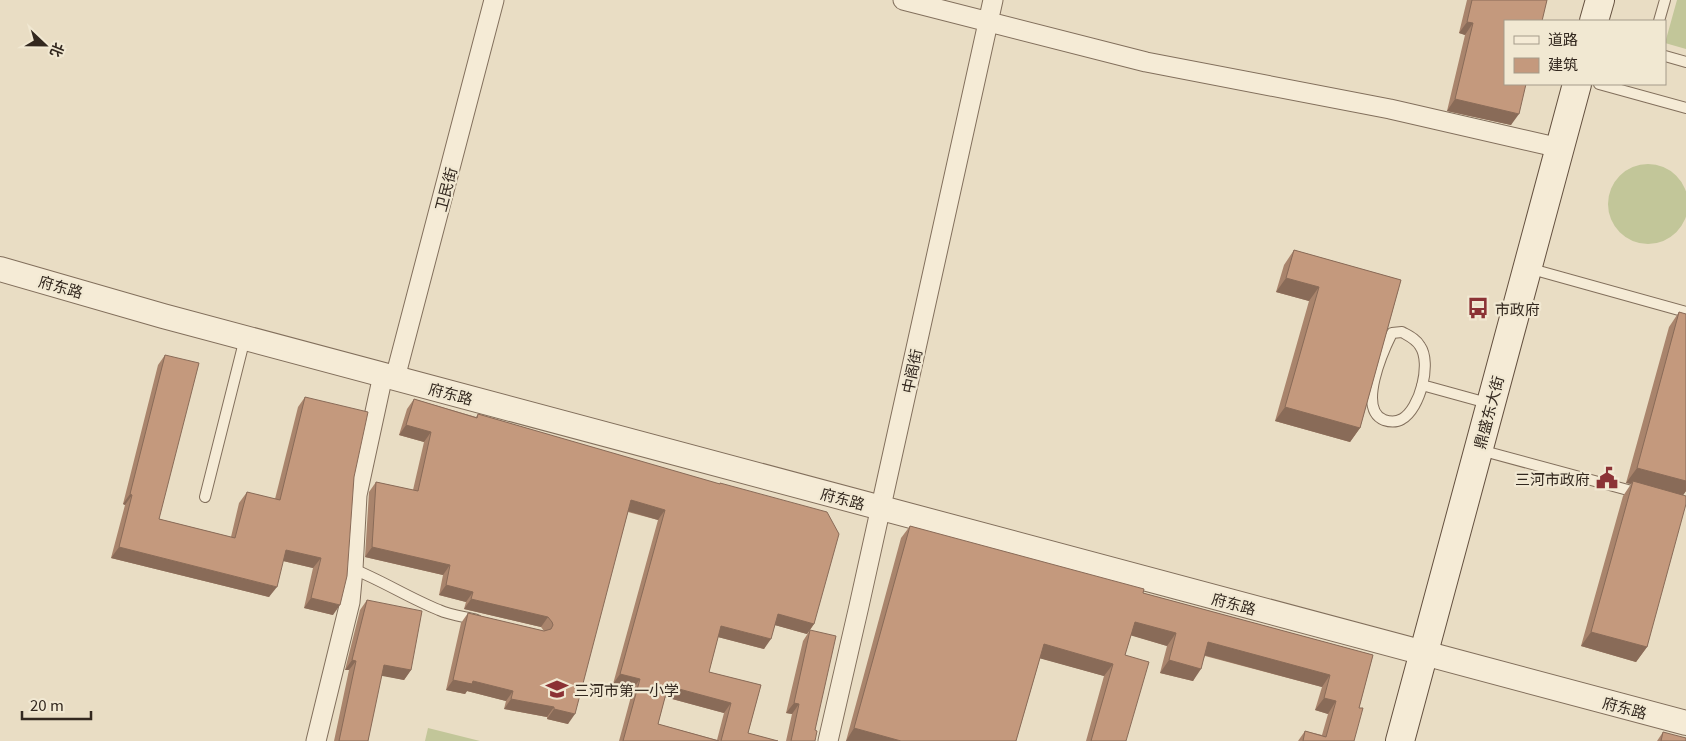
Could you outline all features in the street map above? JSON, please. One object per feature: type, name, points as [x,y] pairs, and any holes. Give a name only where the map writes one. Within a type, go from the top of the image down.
[{"type":"main road","points":[[1594,20],[1600,0]]},
{"type":"main road","name":"鼎盛东大街","points":[[1400,741],[1577,85]]},
{"type":"street","name":"卫民街","points":[[316,741],[350,602],[354,569],[357,495],[494,0]]},
{"type":"street","points":[[903,0],[1146,62],[1390,109],[1560,148]]},
{"type":"street","name":"中阁街","points":[[828,741],[993,0]]},
{"type":"street","name":"府东路","points":[[0,269],[389,377],[1686,723]]},
{"type":"lane","points":[[1659,20],[1665,0]]},
{"type":"lane","points":[[1666,56],[1686,62]]},
{"type":"lane","points":[[1603,85],[1686,108]]},
{"type":"lane","points":[[1528,268],[1686,312]]},
{"type":"lane","points":[[1402,332],[1416,340],[1421,346],[1424,354],[1425,370],[1422,385],[1413,408],[1402,419],[1394,422],[1386,421],[1379,418],[1374,412],[1371,404],[1375,380],[1384,348],[1392,333],[1402,332]]},
{"type":"lane","points":[[205,497],[245,338]]},
{"type":"lane","points":[[1422,385],[1491,404]]},
{"type":"lane","points":[[1478,449],[1648,496]]},
{"type":"lane","points":[[354,569],[374,577],[440,611],[485,622]]},
{"type":"green space","points":[[1677,0],[1686,0],[1686,49],[1666,43]]},
{"type":"green space","points":[[1648,164],[1663,167],[1676,176],[1685,189],[1687,212],[1685,219],[1676,232],[1663,241],[1648,244],[1633,241],[1620,232],[1611,219],[1608,204],[1611,189],[1620,176],[1633,167]]},
{"type":"green space","points":[[428,728],[480,741],[425,741]]},
{"type":"building","points":[[1472,0],[1547,0],[1542,20],[1504,20],[1504,85],[1526,85],[1519,114],[1455,99],[1473,23],[1467,22]]},
{"type":"building","points":[[1294,250],[1401,280],[1360,428],[1285,407],[1319,287],[1286,278]]},
{"type":"building","points":[[1679,312],[1686,314],[1686,481],[1637,468]]},
{"type":"building","points":[[165,355],[199,363],[159,519],[235,538],[247,492],[280,500],[305,397],[368,412],[354,477],[347,576],[340,605],[311,598],[321,558],[286,550],[277,587],[119,547],[132,495],[130,494]]},
{"type":"building","points":[[414,399],[477,418],[478,414],[720,484],[827,512],[839,534],[814,624],[778,614],[771,639],[721,626],[709,672],[761,685],[748,733],[778,741],[721,741],[731,703],[668,686],[658,724],[719,741],[623,741],[640,679],[620,674],[665,510],[631,500],[575,714],[554,709],[554,707],[511,699],[513,691],[473,681],[472,684],[453,680],[468,613],[544,631],[551,629],[553,625],[548,617],[471,599],[473,592],[446,585],[450,565],[372,547],[376,482],[418,491],[431,432],[406,425]]},
{"type":"building","points":[[1633,481],[1686,496],[1686,504],[1647,647],[1591,632]]},
{"type":"building","points":[[910,526],[1144,589],[1143,593],[1373,655],[1359,708],[1363,708],[1354,741],[1303,741],[1305,731],[1326,737],[1336,701],[1324,698],[1330,675],[1208,642],[1201,669],[1169,660],[1176,633],[1135,622],[1125,655],[1149,662],[1126,741],[1091,741],[1113,664],[1044,644],[1016,741],[901,741],[854,728]]},
{"type":"building","points":[[367,600],[422,611],[411,670],[384,665],[368,741],[339,741],[356,661],[352,660]]},
{"type":"building","points":[[810,630],[836,636],[815,730],[817,731],[815,741],[791,741],[799,704],[794,703]]},
{"type":"building","points":[[1663,732],[1686,738],[1686,741],[1661,741]]},
{"type":"place","name":"市政府","points":[[1478,308]]},
{"type":"place","name":"三河市政府","points":[[1607,478]]},
{"type":"place","name":"三河市第一小学","points":[[557,689]]}]
